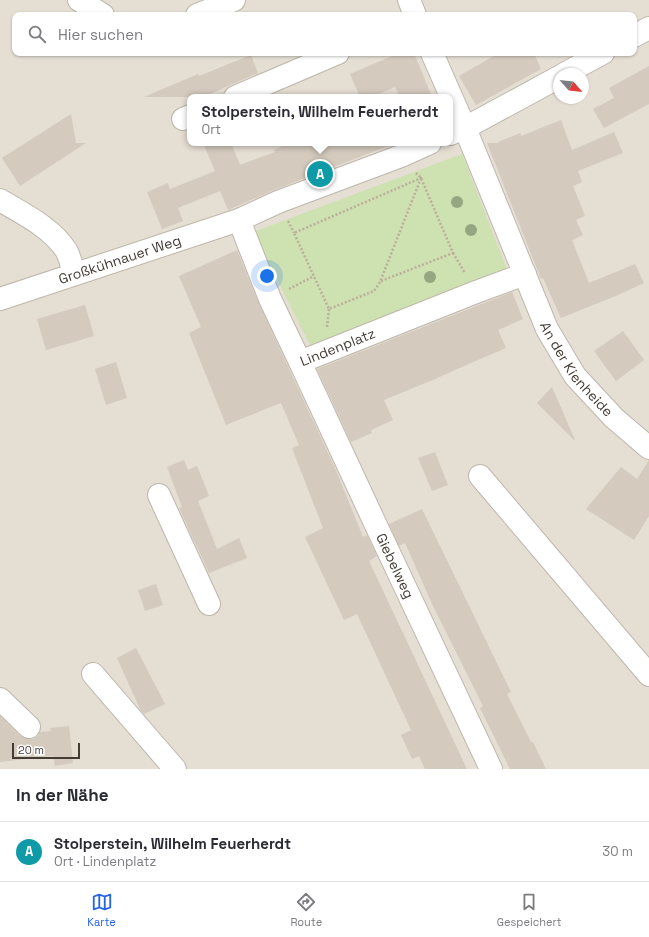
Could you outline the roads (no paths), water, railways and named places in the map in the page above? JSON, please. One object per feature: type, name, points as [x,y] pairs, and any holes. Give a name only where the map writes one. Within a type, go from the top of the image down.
[{"type":"street","points":[[78,0],[97,12]]},
{"type":"street","points":[[204,12],[234,0]]},
{"type":"street","points":[[409,0],[414,12]]},
{"type":"street","points":[[637,34],[649,28]]},
{"type":"street","points":[[242,94],[331,56]]},
{"type":"street","points":[[433,56],[445,94]]},
{"type":"street","points":[[575,68],[597,56]]},
{"type":"street","points":[[457,131],[553,80]]},
{"type":"street","points":[[453,119],[457,131],[525,274]]},
{"type":"street","points":[[239,220],[278,202],[402,156],[424,146]]},
{"type":"street","points":[[0,200],[36,222],[57,239],[67,252],[74,274]]},
{"type":"street","name":"Lindenplatz","points":[[239,220],[270,299],[300,362],[525,274]]},
{"type":"street","name":"Großkühnauer Weg","points":[[0,299],[239,220]]},
{"type":"street","name":"An der Kienheide","points":[[525,274],[547,329],[575,376],[614,418],[649,448]]},
{"type":"street","name":"Giebelweg","points":[[300,362],[491,769]]},
{"type":"street","points":[[480,476],[649,675]]},
{"type":"street","points":[[159,495],[209,604]]},
{"type":"street","points":[[94,674],[175,769]]},
{"type":"street","points":[[0,699],[29,727]]},
{"type":"place","name":"Stolperstein, Wilhelm Feuerherdt","points":[[320,174]]}]
